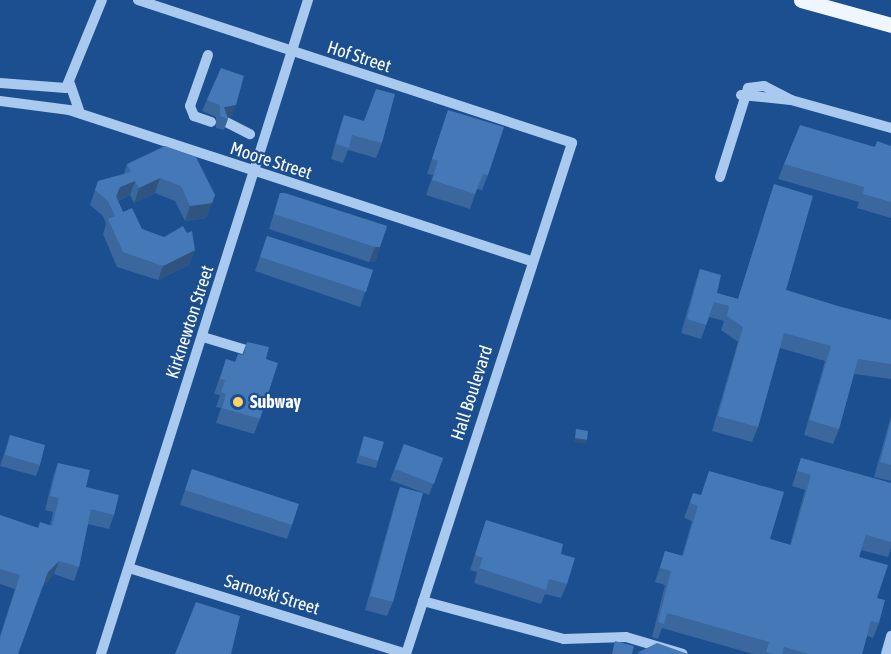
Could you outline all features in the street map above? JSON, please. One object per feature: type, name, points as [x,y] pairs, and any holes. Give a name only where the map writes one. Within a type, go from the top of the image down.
[{"type":"main road","points":[[801,0],[891,25]]},
{"type":"street","points":[[81,113],[70,84],[102,0]]},
{"type":"street","name":"Hof Street","points":[[138,0],[293,49],[572,143]]},
{"type":"street","name":"Kirknewton Street","points":[[101,654],[308,0]]},
{"type":"street","points":[[210,56],[195,108],[212,120]]},
{"type":"street","points":[[0,83],[55,91],[70,84]]},
{"type":"street","points":[[720,177],[741,95],[759,85],[791,100],[891,128]]},
{"type":"street","name":"Moore Street","points":[[0,101],[81,113],[255,173],[531,261]]},
{"type":"street","points":[[225,124],[250,134]]},
{"type":"street","name":"Hall Boulevard","points":[[406,654],[531,261],[572,143]]},
{"type":"street","points":[[203,337],[254,352]]},
{"type":"street","name":"Sarnoski Street","points":[[129,568],[406,654]]},
{"type":"street","points":[[423,601],[564,639],[626,636],[682,654]]},
{"type":"street","points":[[886,654],[891,636]]},
{"type":"building","points":[[221,68],[244,76],[236,105],[224,107],[228,119],[220,116],[220,105],[207,100]]},
{"type":"building","points":[[376,89],[395,94],[382,143],[352,135],[349,148],[336,144],[344,115],[364,121]]},
{"type":"building","points":[[448,110],[504,127],[488,175],[483,174],[475,194],[432,180],[438,161],[432,159]]},
{"type":"building","points":[[800,125],[875,147],[877,141],[891,146],[891,202],[863,194],[864,187],[784,164]]},
{"type":"building","points":[[165,146],[196,157],[215,195],[212,203],[190,206],[181,186],[160,178],[139,188],[135,181],[120,187],[116,196],[123,212],[132,208],[142,229],[164,237],[183,226],[187,233],[192,231],[195,250],[163,266],[123,252],[108,219],[115,216],[108,201],[95,190],[98,181],[131,172],[127,164]]},
{"type":"building","points":[[774,184],[813,196],[786,290],[891,320],[891,364],[858,359],[839,429],[809,420],[831,346],[784,333],[758,427],[718,416],[743,327],[727,316],[729,306],[714,302],[706,325],[687,319],[700,269],[721,275],[717,293],[738,299]]},
{"type":"building","points":[[280,193],[387,226],[380,247],[274,214]]},
{"type":"building","points":[[267,236],[373,270],[366,292],[260,257]]},
{"type":"building","points":[[247,342],[269,347],[266,359],[278,363],[260,419],[222,408],[226,394],[221,392],[225,380],[220,379],[226,359],[235,362],[238,354],[244,355]]},
{"type":"building","points":[[891,421],[891,465],[880,462]]},
{"type":"building","points":[[576,429],[588,431],[587,440],[575,438]]},
{"type":"building","points":[[10,435],[45,445],[40,465],[5,455]]},
{"type":"building","points":[[364,436],[384,442],[378,461],[359,455]]},
{"type":"building","points":[[404,444],[443,458],[434,484],[395,469]]},
{"type":"building","points":[[801,458],[891,483],[891,542],[866,535],[859,557],[888,565],[877,598],[885,600],[879,623],[871,621],[862,654],[809,654],[784,647],[782,654],[774,654],[766,652],[769,642],[667,613],[664,624],[658,622],[671,571],[660,568],[665,551],[683,556],[698,506],[690,503],[693,493],[701,495],[709,471],[784,492],[770,539],[791,545],[811,475],[797,471]]},
{"type":"building","points":[[58,463],[90,470],[86,487],[119,495],[114,515],[91,509],[79,567],[59,561],[48,572],[18,654],[0,654],[0,638],[20,575],[0,569],[0,515],[38,528],[40,522],[52,526],[59,498],[50,496]]},
{"type":"building","points":[[192,469],[299,504],[292,525],[185,490]]},
{"type":"building","points":[[400,487],[423,493],[393,602],[370,596]]},
{"type":"building","points":[[486,520],[563,544],[561,554],[575,558],[567,584],[549,579],[546,590],[479,568],[483,558],[475,555]]},
{"type":"building","points":[[196,602],[240,616],[231,654],[175,654]]},
{"type":"building","points":[[615,641],[634,646],[632,654],[612,654]]},
{"type":"building","points":[[657,643],[688,654],[637,653]]},
{"type":"place","name":"Subway","points":[[238,402]]}]
